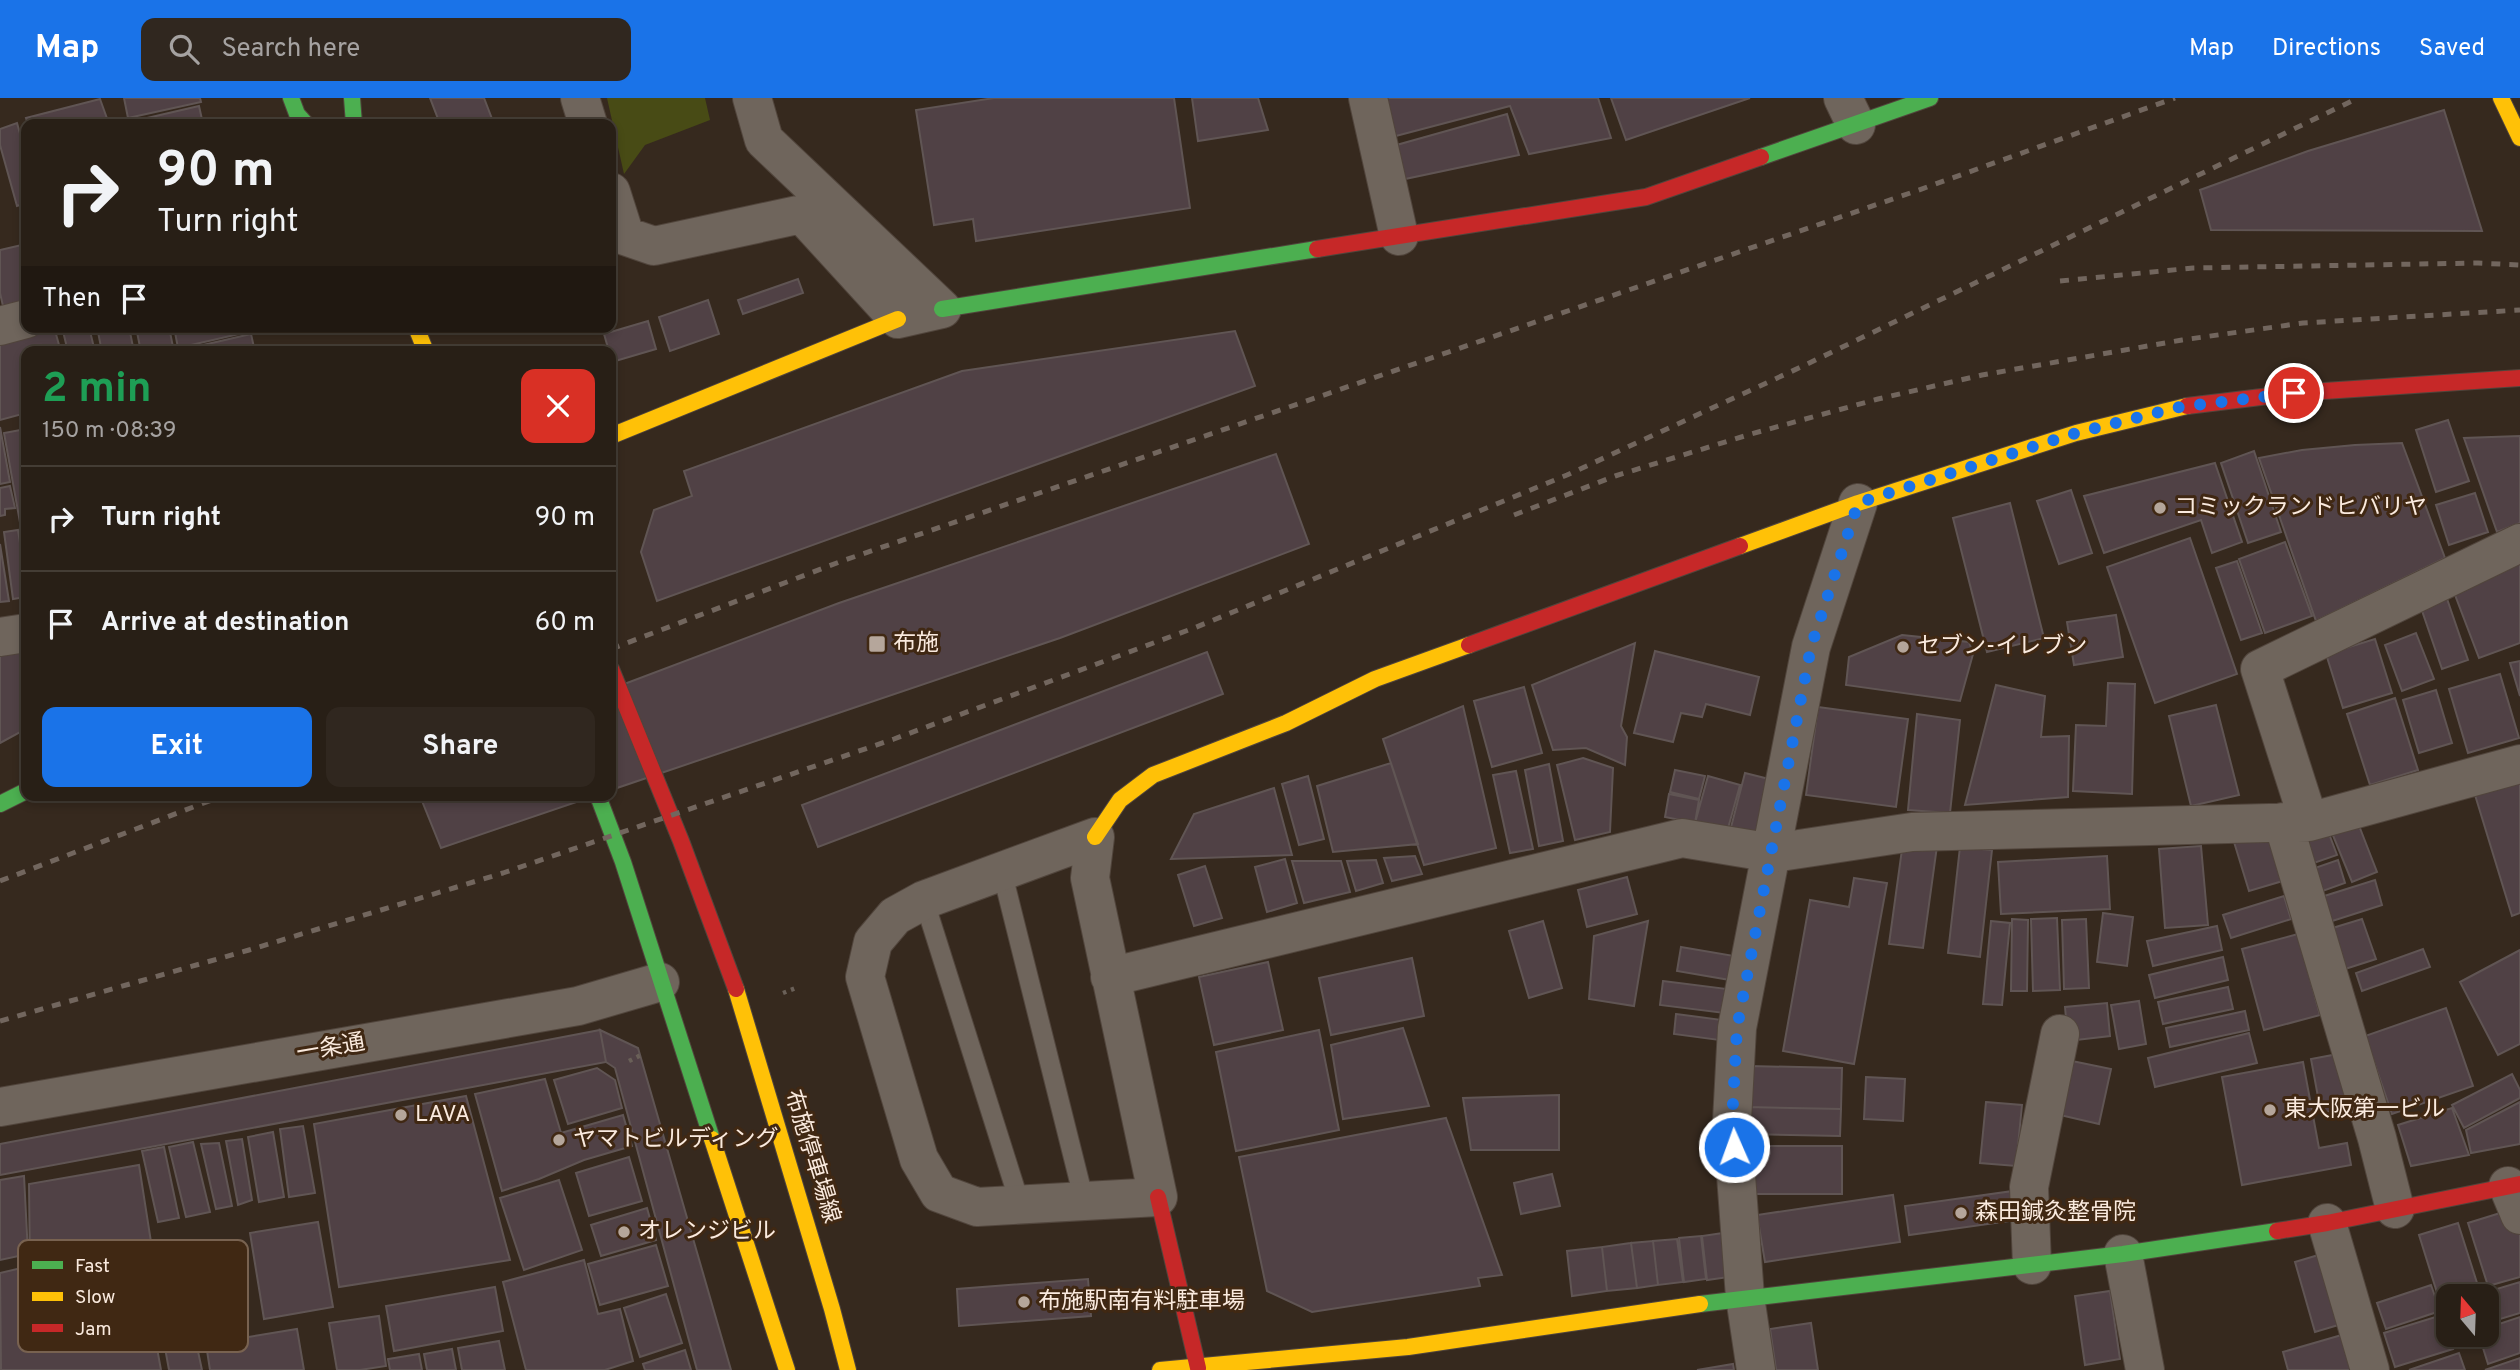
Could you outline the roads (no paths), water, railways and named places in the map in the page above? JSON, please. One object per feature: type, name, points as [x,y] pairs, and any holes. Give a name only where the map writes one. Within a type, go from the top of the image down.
[{"type":"street","points":[[291,98],[302,119]]},
{"type":"street","points":[[352,98],[354,119]]},
{"type":"street","points":[[580,98],[586,119]]},
{"type":"street","points":[[752,98],[764,140],[942,309]]},
{"type":"street","points":[[1368,98],[1399,236]]},
{"type":"street","points":[[616,434],[898,320],[942,309],[1646,197],[1849,112],[1930,98]]},
{"type":"street","points":[[2501,98],[2520,138]]},
{"type":"street","points":[[616,208],[625,236],[654,246],[802,214],[898,320]]},
{"type":"street","points":[[0,326],[21,320]]},
{"type":"street","points":[[1198,1368],[1158,1197],[1090,878],[1095,836],[1120,800],[1153,775],[1286,723],[1375,679],[1858,503],[2076,433],[2180,407],[2294,393],[2520,378]]},
{"type":"street","points":[[1756,1370],[1745,1297],[1732,1121],[1737,1028],[1811,647],[1858,503]]},
{"type":"street","points":[[2396,1209],[2296,822],[2260,669],[2520,543]]},
{"type":"street","points":[[0,637],[21,634]]},
{"type":"street","name":"布施停車場線","points":[[616,682],[681,841],[751,1034],[848,1370]]},
{"type":"street","points":[[1110,977],[1682,838],[1773,853],[1912,832],[2296,822],[2520,764]]},
{"type":"street","points":[[0,804],[21,794]]},
{"type":"street","points":[[600,801],[623,862],[787,1370]]},
{"type":"street","points":[[1095,836],[925,900],[895,916],[873,942],[865,977],[919,1159],[939,1193],[978,1207],[1158,1197]]},
{"type":"street","name":"一条通","points":[[0,1107],[578,1006],[660,982]]},
{"type":"street","points":[[2032,1265],[2029,1187],[2060,1034]]},
{"type":"street","points":[[1160,1370],[1412,1359],[1745,1297],[2123,1254],[2327,1223],[2396,1209],[2516,1195]]},
{"type":"street","points":[[2327,1223],[2370,1370]]},
{"type":"street","points":[[2123,1254],[2145,1370]]},
{"type":"lane","points":[[1002,872],[1084,1200]]},
{"type":"lane","points":[[925,900],[1020,1204]]},
{"type":"railway","points":[[616,647],[842,561],[1916,191],[2175,98]]},
{"type":"railway","points":[[0,1021],[249,950],[503,873],[894,739],[1194,628],[1567,475],[1801,367],[2358,98]]},
{"type":"railway","points":[[2060,281],[2193,268],[2478,263],[2520,265]]},
{"type":"railway","points":[[1514,515],[1615,476],[1751,434],[1878,399],[1982,375],[2182,340],[2303,323],[2520,310]]},
{"type":"railway","points":[[0,881],[209,801]]},
{"type":"place","name":"コミックランドヒバリヤ","points":[[2160,508]]},
{"type":"place","name":"布施","points":[[877,644]]},
{"type":"place","name":"セブン-イレブン","points":[[1903,647]]},
{"type":"place","name":"東大阪第一ビル","points":[[2270,1110]]},
{"type":"place","name":"LAVA","points":[[401,1115]]},
{"type":"place","name":"ヤマトビルディング","points":[[559,1140]]},
{"type":"place","name":"森田鍼灸整骨院","points":[[1961,1213]]},
{"type":"place","name":"オレンジビル","points":[[624,1232]]},
{"type":"place","name":"布施駅南有料駐車場","points":[[1024,1302]]}]
